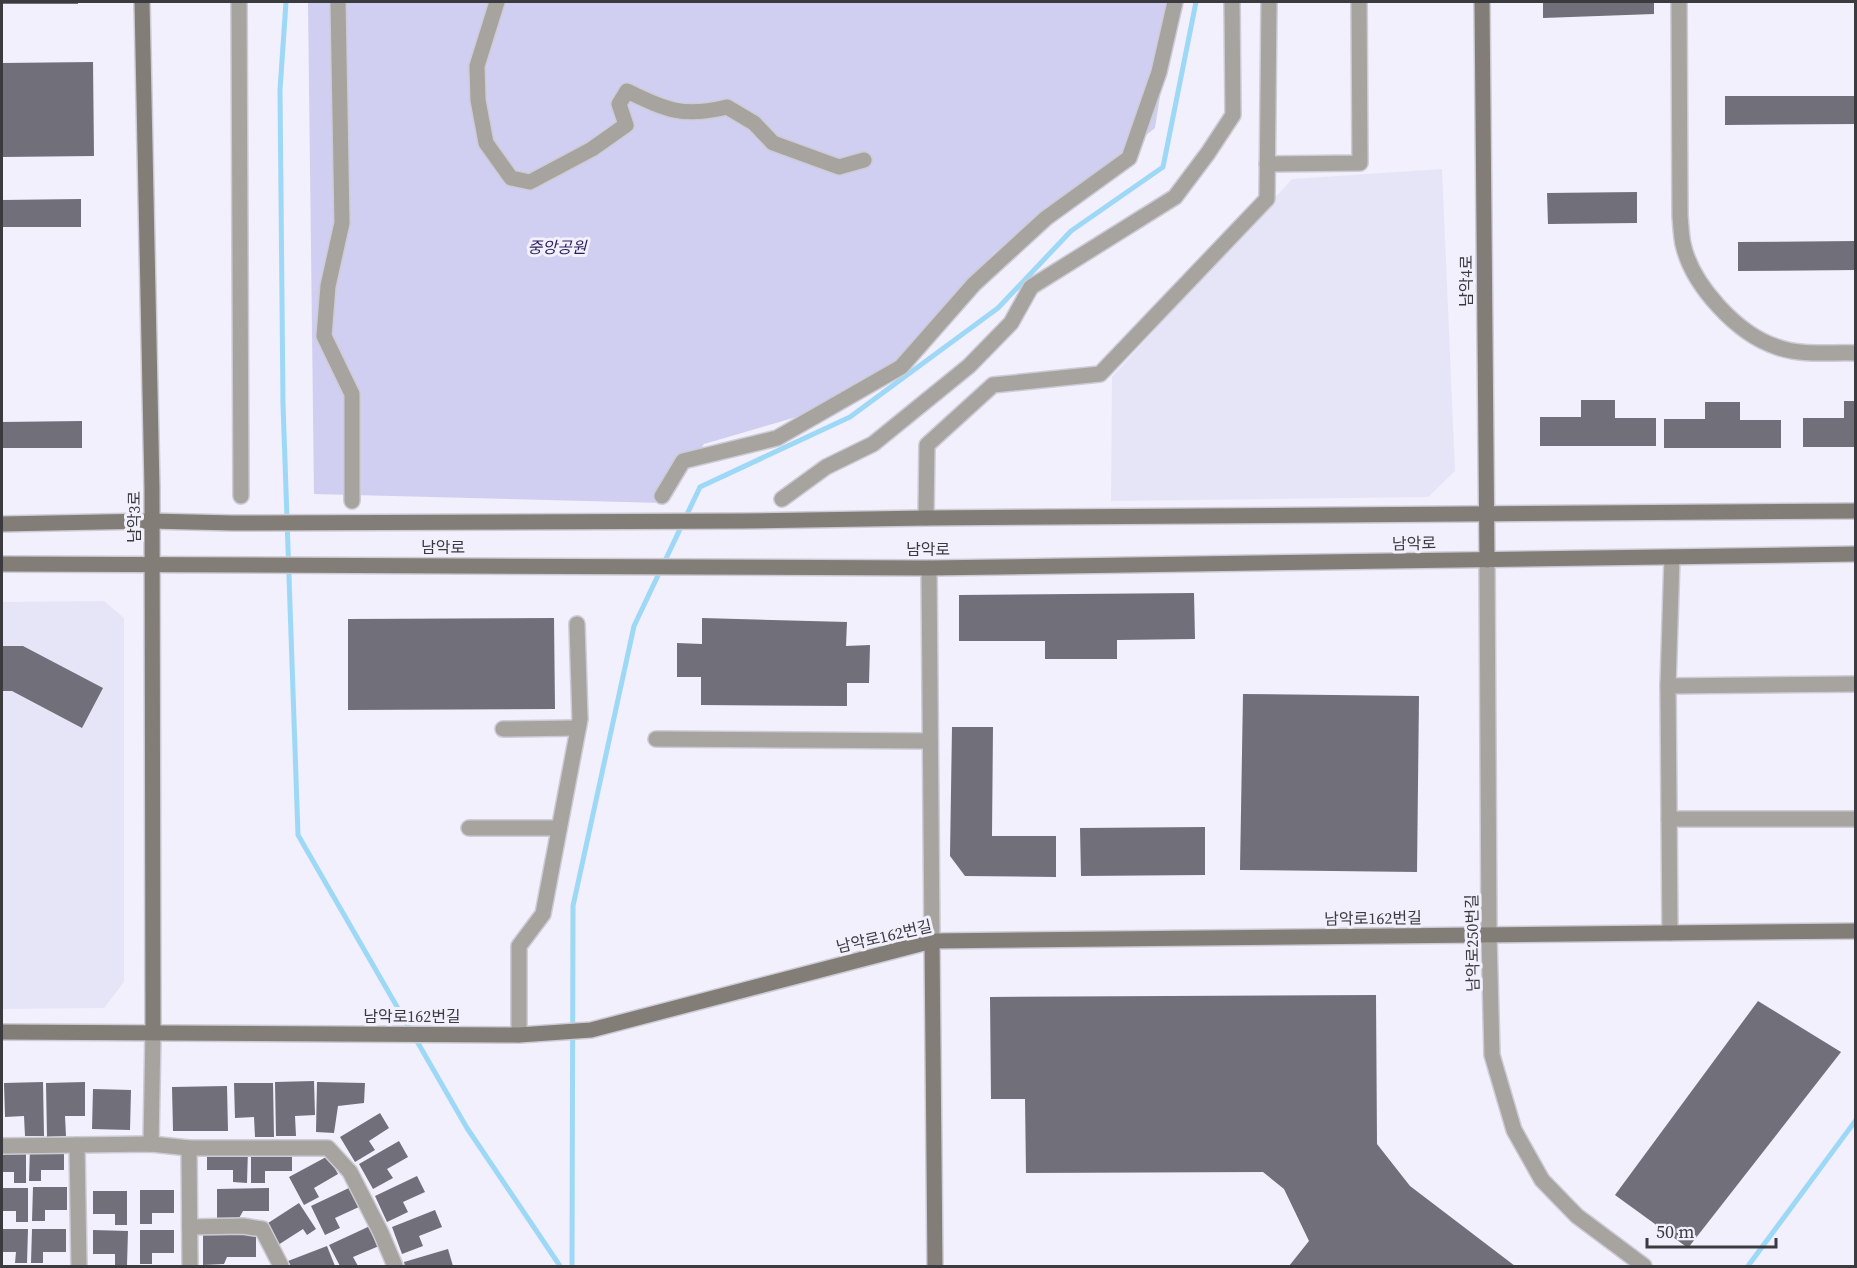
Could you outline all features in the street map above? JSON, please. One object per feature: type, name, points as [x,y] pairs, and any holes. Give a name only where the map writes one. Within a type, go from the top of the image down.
[{"type":"street","name":"남악3로","points":[[142,2],[152,488],[150,521],[153,1032]]},
{"type":"street","points":[[239,2],[241,496]]},
{"type":"street","points":[[338,2],[342,223],[328,286],[324,336],[352,394],[352,501]]},
{"type":"street","points":[[497,2],[477,66],[478,100],[486,144],[511,178],[530,182],[592,149],[626,125],[619,104],[627,91],[673,111],[705,113],[727,107],[754,123],[773,143],[839,168],[864,160]]},
{"type":"street","points":[[662,496],[683,461],[777,438],[901,367],[982,276],[1046,218],[1129,158],[1159,72],[1175,2]]},
{"type":"street","points":[[782,499],[826,467],[873,444],[969,366],[1011,323],[1031,287],[1120,229],[1175,197],[1233,115],[1232,2]]},
{"type":"street","points":[[926,518],[927,445],[993,385],[1100,374],[1267,199],[1269,2]]},
{"type":"street","points":[[1267,164],[1360,163],[1359,2]]},
{"type":"street","name":"남악4로","points":[[1482,2],[1487,560]]},
{"type":"street","points":[[1679,2],[1682,234],[1687,258],[1698,279],[1734,321],[1757,339],[1778,348],[1799,352],[1856,353]]},
{"type":"street","name":"남악로","points":[[2,524],[150,521],[233,523],[742,521],[1856,511]]},
{"type":"street","name":"남악로","points":[[2,564],[929,568],[1856,554]]},
{"type":"street","points":[[1670,933],[1668,686],[1672,557]]},
{"type":"street","name":"남악로250번길","points":[[1487,560],[1492,1055],[1514,1130],[1542,1180],[1577,1216],[1644,1266]]},
{"type":"street","points":[[929,568],[934,1266]]},
{"type":"street","points":[[526,1034],[519,946],[543,914],[580,719],[577,624]]},
{"type":"street","points":[[1668,686],[1856,684]]},
{"type":"street","points":[[503,729],[578,728]]},
{"type":"street","points":[[656,739],[930,741]]},
{"type":"street","points":[[1669,819],[1856,819]]},
{"type":"street","points":[[469,828],[559,828]]},
{"type":"street","name":"남악로162번길","points":[[2,1032],[526,1034],[591,1030],[932,941],[1856,931]]},
{"type":"street","points":[[151,1144],[153,1032]]},
{"type":"street","points":[[2,1146],[151,1144],[189,1148],[328,1148],[350,1172],[395,1266]]},
{"type":"street","points":[[77,1145],[79,1266]]},
{"type":"street","points":[[189,1148],[190,1266]]},
{"type":"street","points":[[190,1227],[243,1226],[262,1229],[282,1266]]},
{"type":"shaded area","points":[[1442,169],[1455,471],[1428,497],[1111,501],[1112,377],[1292,179]]},
{"type":"shaded area","points":[[104,601],[124,618],[124,982],[104,1008],[2,1009],[2,602]]},
{"type":"green space","name":"중앙공원","points":[[308,2],[1175,2],[1155,128],[994,253],[862,398],[704,444],[664,503],[314,494]]},
{"type":"building","points":[[2,2],[78,2],[78,4],[2,4]]},
{"type":"building","points":[[1543,2],[1654,2],[1654,14],[1543,18]]},
{"type":"building","points":[[93,62],[94,156],[2,157],[2,63]]},
{"type":"building","points":[[1725,96],[1856,96],[1856,124],[1725,125]]},
{"type":"building","points":[[1637,192],[1637,223],[1548,224],[1547,193]]},
{"type":"building","points":[[81,199],[81,227],[2,227],[2,200]]},
{"type":"building","points":[[1856,241],[1856,270],[1738,271],[1738,242]]},
{"type":"building","points":[[1581,400],[1615,400],[1615,418],[1656,418],[1656,446],[1540,446],[1540,417],[1581,417]]},
{"type":"building","points":[[1844,401],[1856,401],[1856,447],[1803,447],[1803,418],[1844,418]]},
{"type":"building","points":[[1705,402],[1740,402],[1740,420],[1781,420],[1781,448],[1664,448],[1664,419],[1705,419]]},
{"type":"building","points":[[82,421],[82,448],[2,448],[2,422]]},
{"type":"building","points":[[1194,593],[1195,639],[1117,640],[1117,659],[1045,659],[1045,641],[959,641],[959,595]]},
{"type":"building","points":[[554,618],[555,709],[348,710],[348,619]]},
{"type":"building","points":[[702,618],[847,622],[846,646],[870,645],[869,683],[847,683],[847,706],[701,705],[701,677],[677,677],[677,643],[702,644]]},
{"type":"building","points":[[2,646],[23,646],[103,688],[82,728],[12,691],[2,691]]},
{"type":"building","points":[[1243,694],[1419,696],[1417,872],[1240,870]]},
{"type":"building","points":[[952,727],[993,727],[992,836],[1056,836],[1056,877],[965,876],[950,856]]},
{"type":"building","points":[[1205,827],[1205,875],[1081,876],[1080,828]]},
{"type":"building","points":[[1376,995],[1377,1144],[1410,1186],[1515,1266],[1289,1266],[1309,1241],[1284,1189],[1263,1172],[1026,1173],[1025,1099],[991,1099],[990,997]]},
{"type":"building","points":[[1758,1001],[1841,1052],[1688,1248],[1615,1195]]},
{"type":"building","points":[[314,1081],[315,1115],[295,1116],[296,1136],[276,1136],[275,1082]]},
{"type":"building","points":[[43,1082],[44,1136],[25,1136],[24,1116],[5,1117],[4,1083]]},
{"type":"building","points":[[85,1082],[85,1116],[65,1116],[66,1136],[47,1137],[46,1083]]},
{"type":"building","points":[[317,1082],[365,1083],[364,1103],[338,1106],[334,1133],[316,1132]]},
{"type":"building","points":[[234,1083],[273,1083],[274,1137],[255,1137],[254,1117],[235,1118]]},
{"type":"building","points":[[227,1086],[228,1131],[173,1131],[172,1087]]},
{"type":"building","points":[[93,1089],[131,1090],[130,1130],[92,1129]]},
{"type":"building","points":[[380,1113],[389,1128],[369,1141],[375,1150],[355,1162],[340,1137]]},
{"type":"building","points":[[399,1141],[408,1157],[387,1169],[393,1178],[373,1189],[359,1164]]},
{"type":"building","points":[[30,1147],[64,1147],[64,1170],[41,1170],[41,1181],[29,1181]]},
{"type":"building","points":[[207,1148],[248,1149],[247,1183],[233,1182],[233,1170],[207,1170]]},
{"type":"building","points":[[2,1149],[26,1149],[26,1183],[14,1183],[14,1172],[2,1172]]},
{"type":"building","points":[[251,1149],[292,1149],[292,1171],[265,1171],[265,1183],[251,1183]]},
{"type":"building","points":[[328,1156],[338,1174],[314,1188],[319,1197],[304,1205],[289,1177]]},
{"type":"building","points":[[417,1176],[425,1192],[403,1202],[408,1212],[387,1222],[375,1196]]},
{"type":"building","points":[[33,1187],[67,1187],[67,1210],[45,1210],[45,1221],[32,1221]]},
{"type":"building","points":[[351,1187],[361,1206],[335,1218],[340,1228],[325,1235],[311,1206]]},
{"type":"building","points":[[2,1188],[28,1188],[28,1222],[16,1222],[16,1211],[2,1211]]},
{"type":"building","points":[[269,1188],[269,1211],[243,1211],[237,1222],[217,1222],[217,1189]]},
{"type":"building","points":[[140,1190],[174,1190],[174,1213],[152,1213],[152,1224],[140,1224]]},
{"type":"building","points":[[93,1191],[127,1191],[127,1225],[115,1225],[115,1214],[93,1214]]},
{"type":"building","points":[[299,1203],[316,1229],[307,1235],[303,1229],[278,1245],[265,1225]]},
{"type":"building","points":[[435,1210],[442,1227],[419,1236],[423,1246],[402,1254],[392,1227]]},
{"type":"building","points":[[370,1226],[379,1246],[353,1257],[358,1266],[340,1266],[329,1245]]},
{"type":"building","points":[[2,1229],[28,1229],[27,1263],[15,1263],[16,1252],[2,1252]]},
{"type":"building","points":[[32,1229],[66,1229],[66,1252],[43,1252],[43,1263],[31,1263]]},
{"type":"building","points":[[93,1230],[128,1231],[127,1265],[115,1265],[115,1254],[93,1254]]},
{"type":"building","points":[[140,1230],[174,1230],[174,1253],[152,1253],[152,1264],[140,1264]]},
{"type":"building","points":[[203,1230],[256,1230],[256,1257],[227,1257],[224,1264],[203,1265]]},
{"type":"building","points":[[327,1246],[335,1266],[291,1266],[288,1261]]},
{"type":"building","points":[[448,1249],[453,1266],[405,1266],[404,1262]]},
{"type":"waterway","points":[[286,2],[280,90],[283,404],[298,835],[467,1128],[560,1266]]},
{"type":"waterway","points":[[572,1266],[573,906],[634,626],[700,487],[850,417],[998,308],[1071,231],[1163,167],[1196,2]]},
{"type":"waterway","points":[[1748,1266],[1856,1120]]}]
